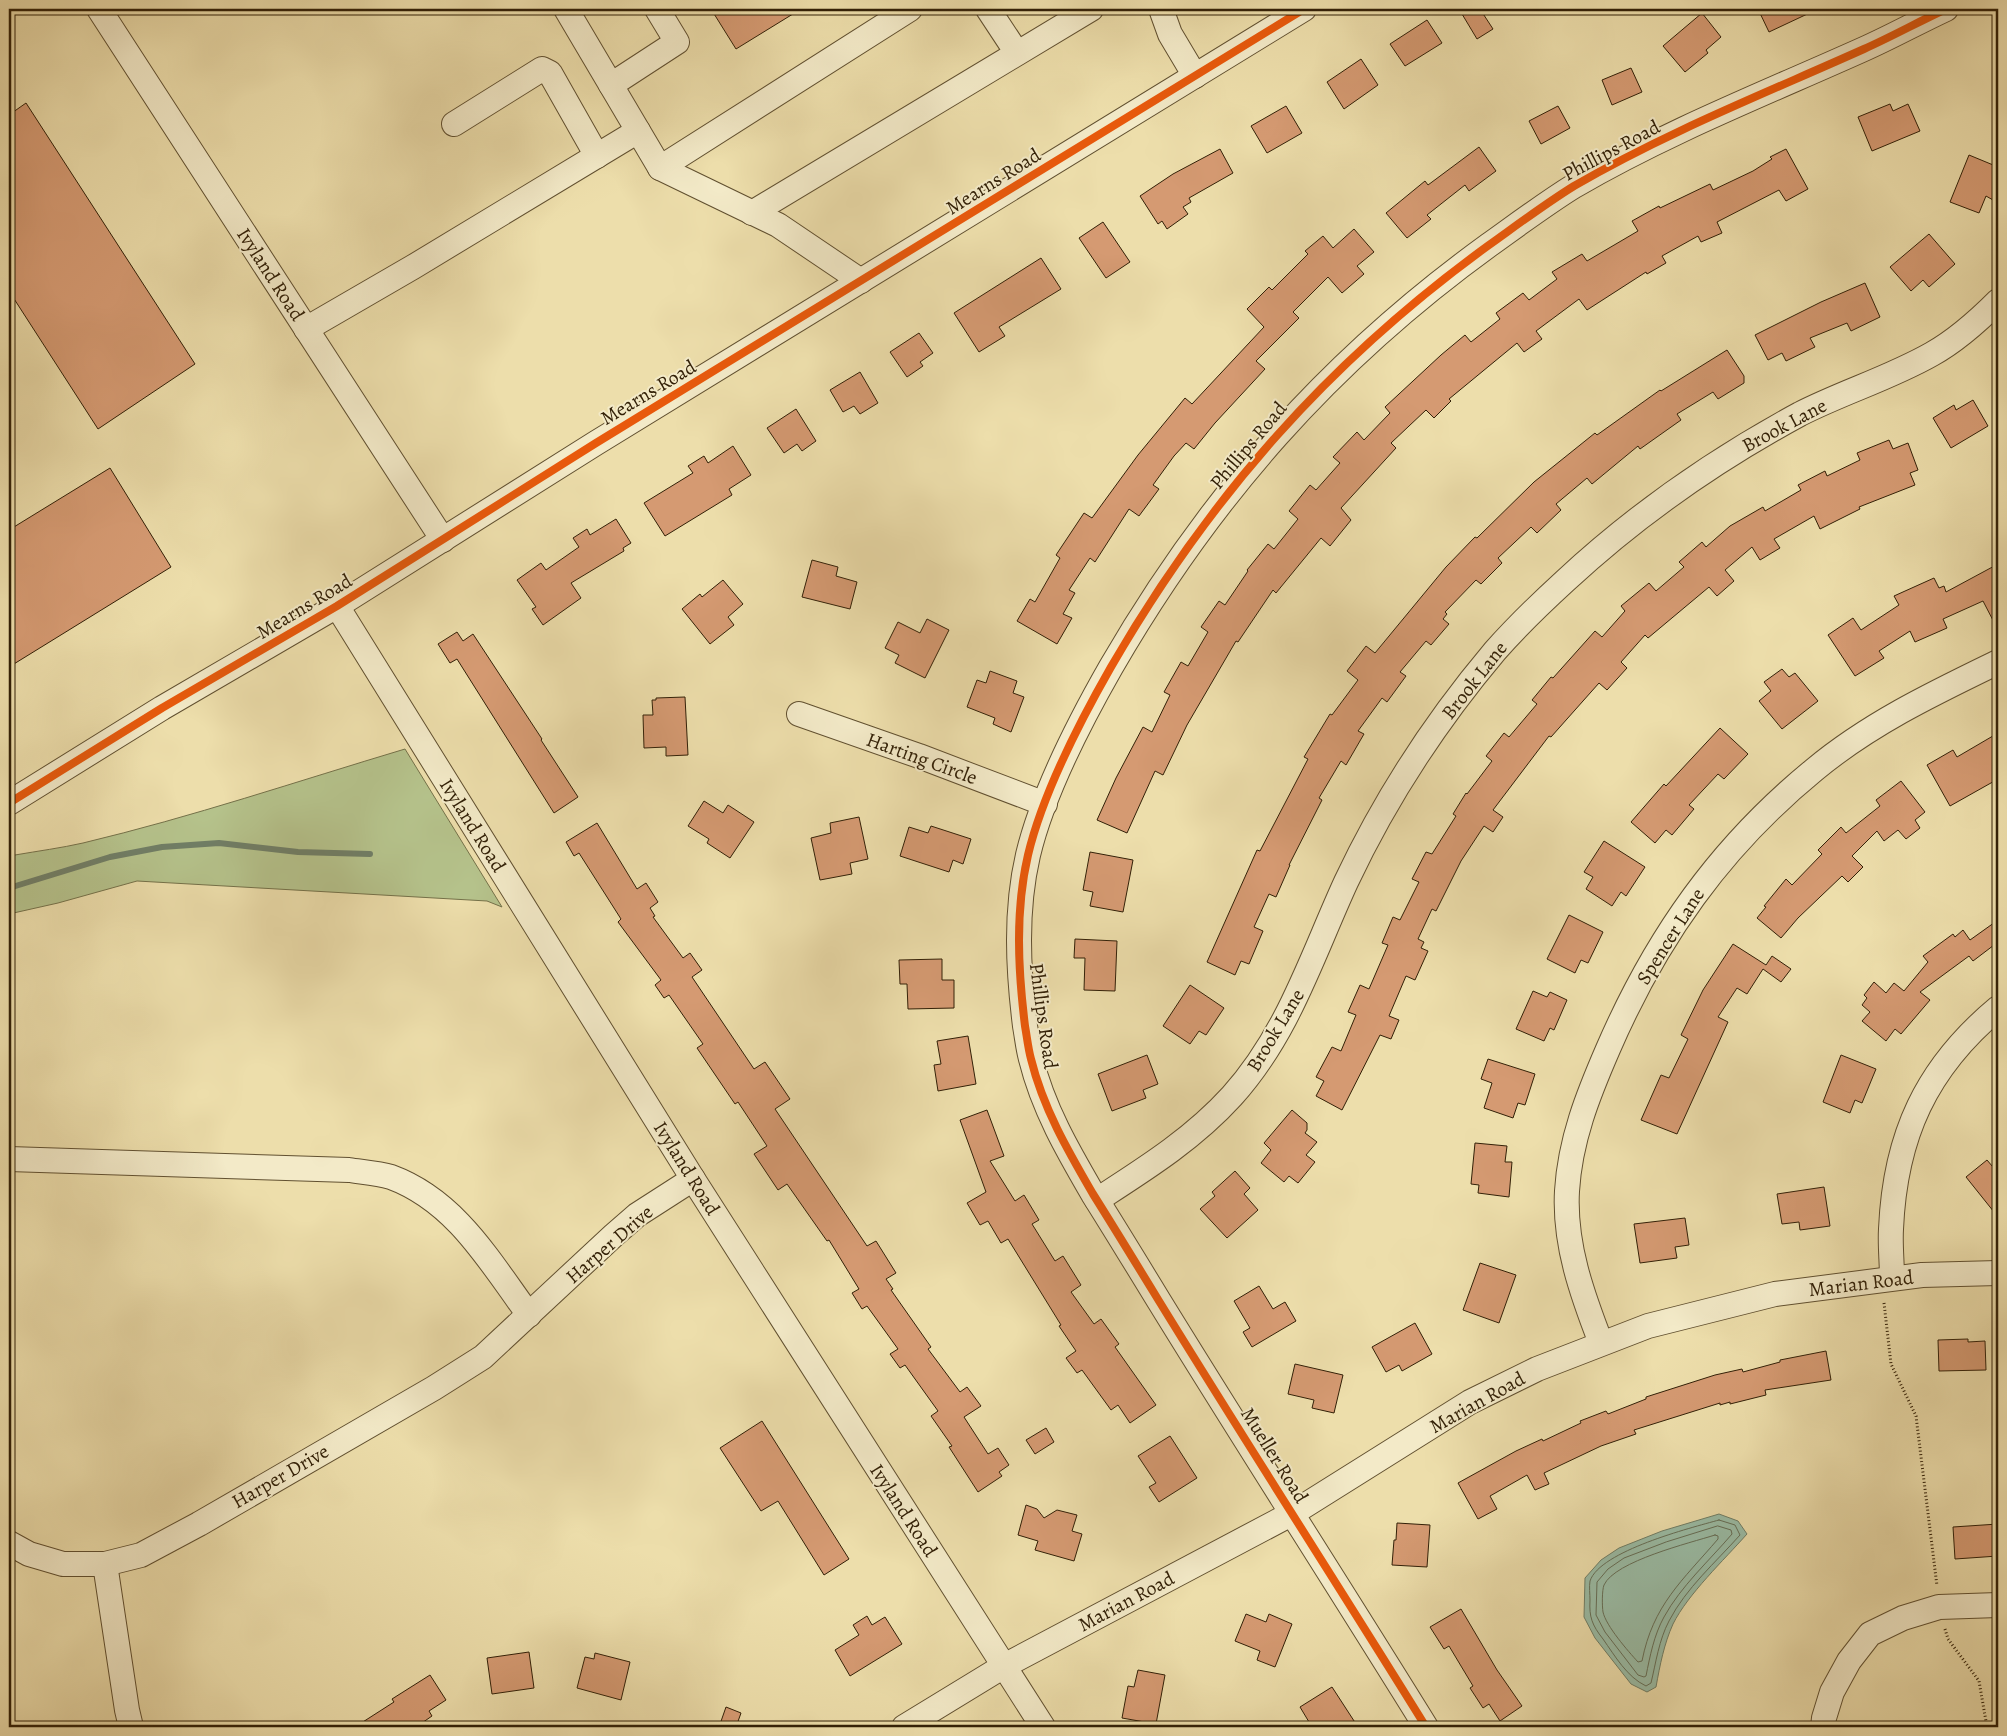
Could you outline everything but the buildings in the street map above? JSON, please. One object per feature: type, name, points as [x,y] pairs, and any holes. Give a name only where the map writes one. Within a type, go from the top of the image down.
[{"type":"street","name":"Ivyland Road","points":[[99,9],[443,540]]},
{"type":"street","points":[[566,9],[660,168],[778,226],[862,281]]},
{"type":"street","points":[[611,85],[677,42],[657,9]]},
{"type":"street","points":[[660,168],[910,9]]},
{"type":"street","points":[[988,9],[1017,53]]},
{"type":"street","points":[[752,213],[1091,9]]},
{"type":"street","points":[[1161,9],[1170,34],[1194,76]]},
{"type":"street","name":"Mearns Road","points":[[9,803],[162,708],[337,606],[596,443],[1304,9]]},
{"type":"street","name":"Phillips Road","points":[[1097,1200],[1063,1144],[1041,1092],[1030,1057],[1022,1001],[1019,946],[1021,890],[1029,850],[1045,804],[1070,746],[1098,691],[1134,628],[1174,566],[1218,505],[1266,446],[1310,398],[1419,297],[1520,222],[1572,188],[1682,130],[1867,48],[1946,9]]},
{"type":"street","points":[[454,124],[542,70],[550,73],[597,156]]},
{"type":"street","points":[[306,329],[638,131]]},
{"type":"street","name":"Brook Lane","points":[[1097,1200],[1175,1148],[1232,1096],[1254,1068],[1276,1034],[1301,989],[1361,852],[1404,777],[1429,738],[1494,652],[1525,618],[1599,550],[1684,485],[1738,449],[1804,413],[1930,355],[1953,342],[1998,301]]},
{"type":"street","name":"Ivyland Road","points":[[337,606],[693,1179],[1043,1727]]},
{"type":"street","name":"Spencer Lane","points":[[1601,1343],[1585,1304],[1572,1256],[1567,1192],[1571,1153],[1581,1114],[1620,1022],[1670,929],[1721,860],[1777,802],[1815,769],[1873,728],[1925,698],[1998,662]]},
{"type":"street","name":"Harting Circle","points":[[799,714],[919,756],[1045,804]]},
{"type":"street","points":[[1887,1279],[1895,1184],[1905,1140],[1917,1108],[1934,1077],[1955,1049],[1998,1008]]},
{"type":"street","points":[[9,1159],[349,1170],[390,1177],[429,1196],[462,1225],[529,1315]]},
{"type":"street","name":"Harper Drive","points":[[9,1543],[29,1554],[63,1564],[105,1564],[141,1555],[434,1388],[483,1357],[637,1216],[693,1179]]},
{"type":"street","name":"Mueller Road","points":[[1097,1200],[1426,1727]]},
{"type":"street","name":"Marian Road","points":[[904,1727],[1004,1666],[1293,1513],[1470,1402],[1537,1369],[1648,1326],[1775,1294],[1887,1279],[1998,1273]]},
{"type":"street","points":[[105,1564],[126,1710],[131,1727]]},
{"type":"street","points":[[1824,1727],[1824,1718],[1832,1692],[1848,1661],[1870,1634],[1903,1618],[1939,1607],[1998,1605]]},
{"type":"path","points":[[1887,1279],[1892,1364],[1916,1416],[1939,1607],[1948,1639],[1979,1681],[1987,1727]]},
{"type":"shaded area","points":[[405,749],[502,907],[487,901],[137,881],[58,903],[9,914],[9,854],[15,855],[83,843],[124,833]]},
{"type":"water","points":[[1719,1514],[1738,1521],[1747,1534],[1697,1589],[1673,1624],[1667,1639],[1656,1687],[1647,1692],[1631,1684],[1595,1638],[1584,1617],[1585,1578],[1601,1560],[1619,1548],[1662,1531]]},
{"type":"waterway","points":[[9,888],[110,857],[162,847],[219,843],[298,852],[370,854]]},
{"type":"cycle path","points":[[9,803],[162,708],[337,606],[596,443],[1304,9]]},
{"type":"cycle path","points":[[1426,1727],[1093,1194],[1049,1112],[1029,1051],[1019,962],[1021,897],[1028,855],[1035,831],[1052,783],[1087,711],[1149,605],[1189,545],[1277,435],[1325,384],[1376,336],[1431,289],[1489,245],[1574,186],[1645,148],[1874,44],[1946,9]]}]
